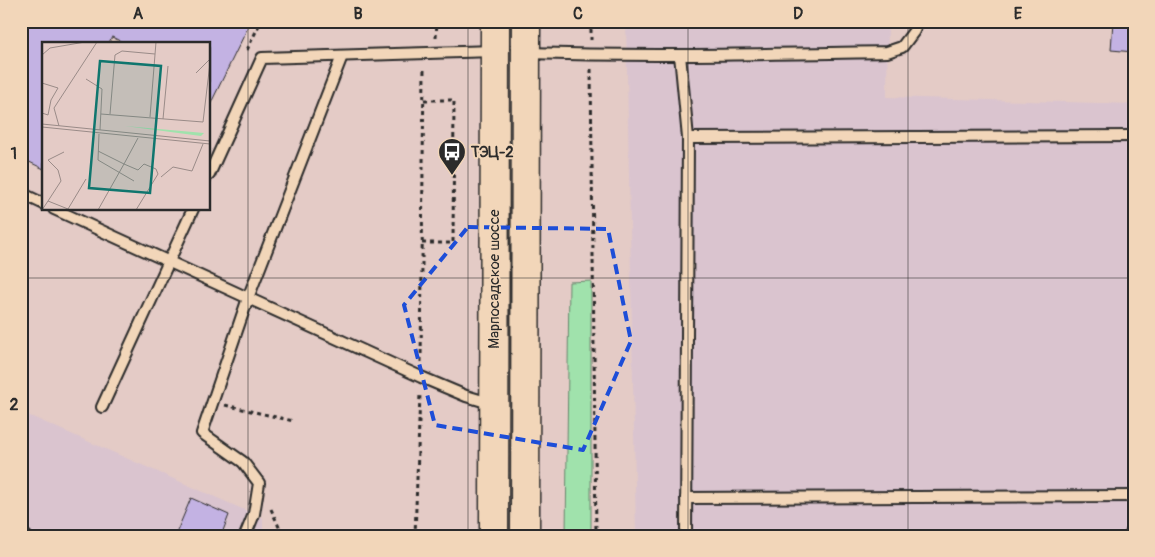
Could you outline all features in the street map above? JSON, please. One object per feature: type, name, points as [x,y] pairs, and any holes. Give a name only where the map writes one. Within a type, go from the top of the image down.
[{"type":"main road","name":"Марпосадское шоссе","points":[[494,536],[495,21]]},
{"type":"main road","points":[[525,536],[526,21]]},
{"type":"lane","points":[[526,53],[680,55],[887,52],[902,47],[914,31],[918,21]]},
{"type":"lane","points":[[210,173],[262,58],[495,51]]},
{"type":"lane","points":[[680,55],[688,138],[686,536]]},
{"type":"lane","points":[[245,536],[254,514],[259,483],[244,462],[202,433],[248,298],[342,56]]},
{"type":"lane","points":[[688,138],[1134,136]]},
{"type":"lane","points":[[21,194],[42,203]]},
{"type":"lane","points":[[56,210],[421,378],[466,396],[494,404]]},
{"type":"lane","points":[[102,407],[193,210]]},
{"type":"lane","points":[[686,498],[1134,496]]},
{"type":"lane","points":[[1130,536],[1134,527]]},
{"type":"lane","points":[[21,534],[26,536]]},
{"type":"path","points":[[261,21],[247,50],[262,58]]},
{"type":"path","points":[[436,41],[437,21]]},
{"type":"path","points":[[591,21],[591,45]]},
{"type":"path","points":[[421,363],[424,62]]},
{"type":"path","points":[[591,64],[596,536]]},
{"type":"path","points":[[422,243],[453,243],[454,100],[424,100]]},
{"type":"path","points":[[416,536],[420,395]]},
{"type":"path","points":[[212,402],[293,421]]},
{"type":"highlighted area","points":[[468,227],[608,229],[631,341],[583,450],[435,425],[404,305]]},
{"type":"shaded area","points":[[626,21],[888,21],[887,97],[1134,104],[1134,536],[636,536]]},
{"type":"shaded area","points":[[21,412],[263,518],[263,536],[21,536]]},
{"type":"green space","points":[[591,281],[591,536],[566,536],[569,282]]},
{"type":"building","points":[[21,21],[251,21],[210,105],[210,42],[122,42],[112,37],[109,42],[42,42],[42,168],[21,158]]},
{"type":"building","points":[[1113,21],[1134,21],[1134,52],[1111,50]]},
{"type":"building","points":[[191,498],[229,515],[221,536],[175,536]]},
{"type":"place","name":"ТЭЦ-2","points":[[452,176]]}]
